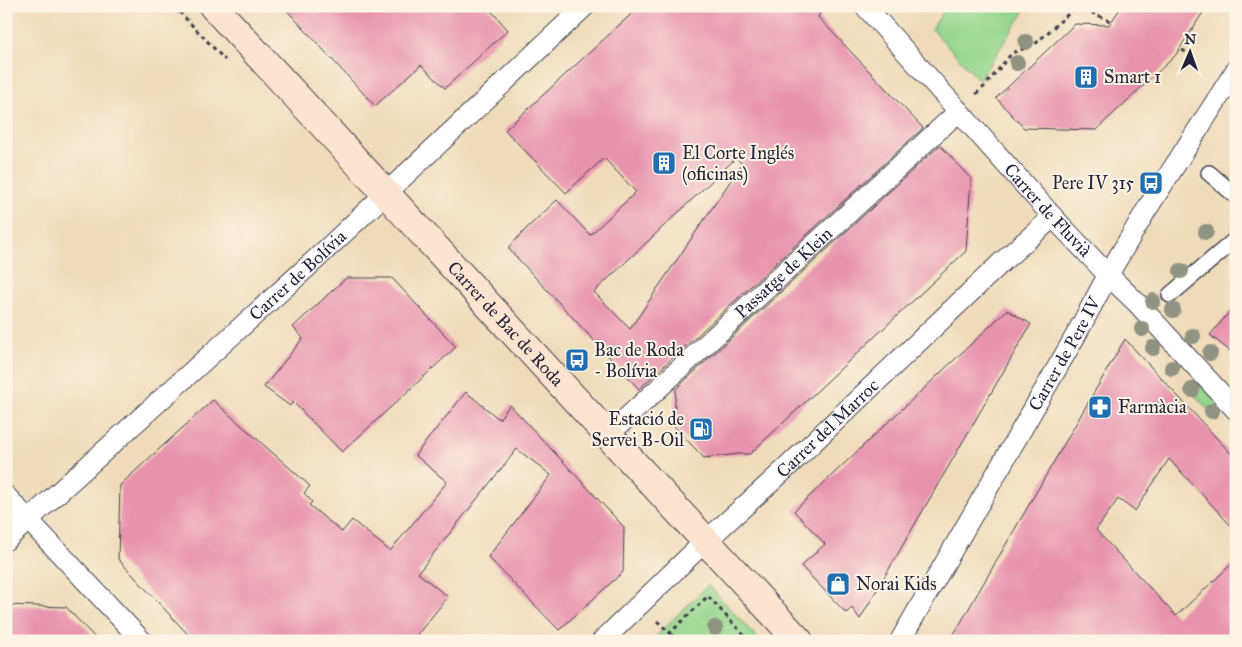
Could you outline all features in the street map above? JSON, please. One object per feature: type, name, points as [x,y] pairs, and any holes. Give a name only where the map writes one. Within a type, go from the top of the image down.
[{"type":"main road","name":"Carrer de Bac de Roda","points":[[213,6],[705,542],[799,641]]},
{"type":"street","name":"Carrer de Bolívia","points":[[6,540],[315,260],[585,6]]},
{"type":"street","name":"Carrer de Fluvià","points":[[865,6],[1052,217],[1137,303],[1236,410]]},
{"type":"street","name":"Carrer de Pere IV","points":[[900,641],[1076,335],[1108,275],[1236,70]]},
{"type":"street","name":"Passatge de Klein","points":[[608,435],[959,112]]},
{"type":"street","points":[[1209,173],[1236,196]]},
{"type":"street","name":"Carrer del Marroc","points":[[602,641],[1003,261],[1052,217]]},
{"type":"street","points":[[1170,294],[1236,239]]},
{"type":"street","points":[[6,496],[142,641]]},
{"type":"path","points":[[976,94],[1012,53],[1034,44],[1077,6],[1110,21]]},
{"type":"path","points":[[1182,50],[1190,54]]},
{"type":"path","points":[[670,632],[708,596],[749,641]]},
{"type":"path","points":[[657,620],[677,641]]},
{"type":"green space","points":[[947,6],[1028,6],[979,80],[932,29]]},
{"type":"green space","points":[[1197,377],[1224,406],[1213,415],[1186,386]]},
{"type":"green space","points":[[708,585],[760,641],[651,641]]},
{"type":"building","points":[[283,6],[487,6],[508,30],[445,88],[421,65],[375,106]]},
{"type":"building","points":[[640,6],[825,6],[818,17],[923,128],[639,389],[508,248],[557,200],[590,235],[636,192],[604,158],[566,193],[505,130]],"holes":[[[736,158],[742,164],[630,329],[594,292]]]},
{"type":"building","name":"Smart 1","points":[[1122,6],[1207,6],[1175,56],[1096,130],[1024,128],[996,98],[1075,24],[1109,25]]},
{"type":"building","points":[[940,145],[971,179],[966,251],[750,454],[704,458],[673,425],[676,389]]},
{"type":"building","points":[[346,278],[392,278],[456,347],[342,452],[293,402],[290,406],[264,387],[303,338],[293,327]]},
{"type":"building","points":[[1236,304],[1236,356],[1210,335]]},
{"type":"building","points":[[1007,310],[1031,324],[860,619],[852,608],[846,613],[801,566],[825,544],[794,511]]},
{"type":"building","points":[[1125,339],[1236,459],[1236,531],[1169,459],[1135,511],[1118,499],[1096,530],[1176,616],[1236,560],[1236,641],[950,641]]},
{"type":"building","points":[[466,392],[499,419],[510,405],[624,527],[623,572],[559,630],[488,557],[551,475],[517,449],[418,573],[448,597],[412,641],[194,641],[118,559],[120,485],[213,400],[310,486],[304,493],[312,502],[309,505],[342,532],[352,520],[390,551],[447,482],[415,455]]},
{"type":"building","points":[[6,605],[66,607],[98,641],[6,641]]},
{"type":"place","name":"Smart 1","points":[[1086,77]]},
{"type":"place","name":"El Corte Inglés (oficinas)","points":[[664,163]]},
{"type":"place","name":"Pere IV 315","points":[[1151,183]]},
{"type":"place","name":"Bac de Roda - Bolívia","points":[[577,360]]},
{"type":"place","name":"Farmàcia","points":[[1100,407]]},
{"type":"place","name":"Estació de Servei B-Oil","points":[[701,429]]},
{"type":"place","name":"Norai Kids","points":[[838,584]]}]
